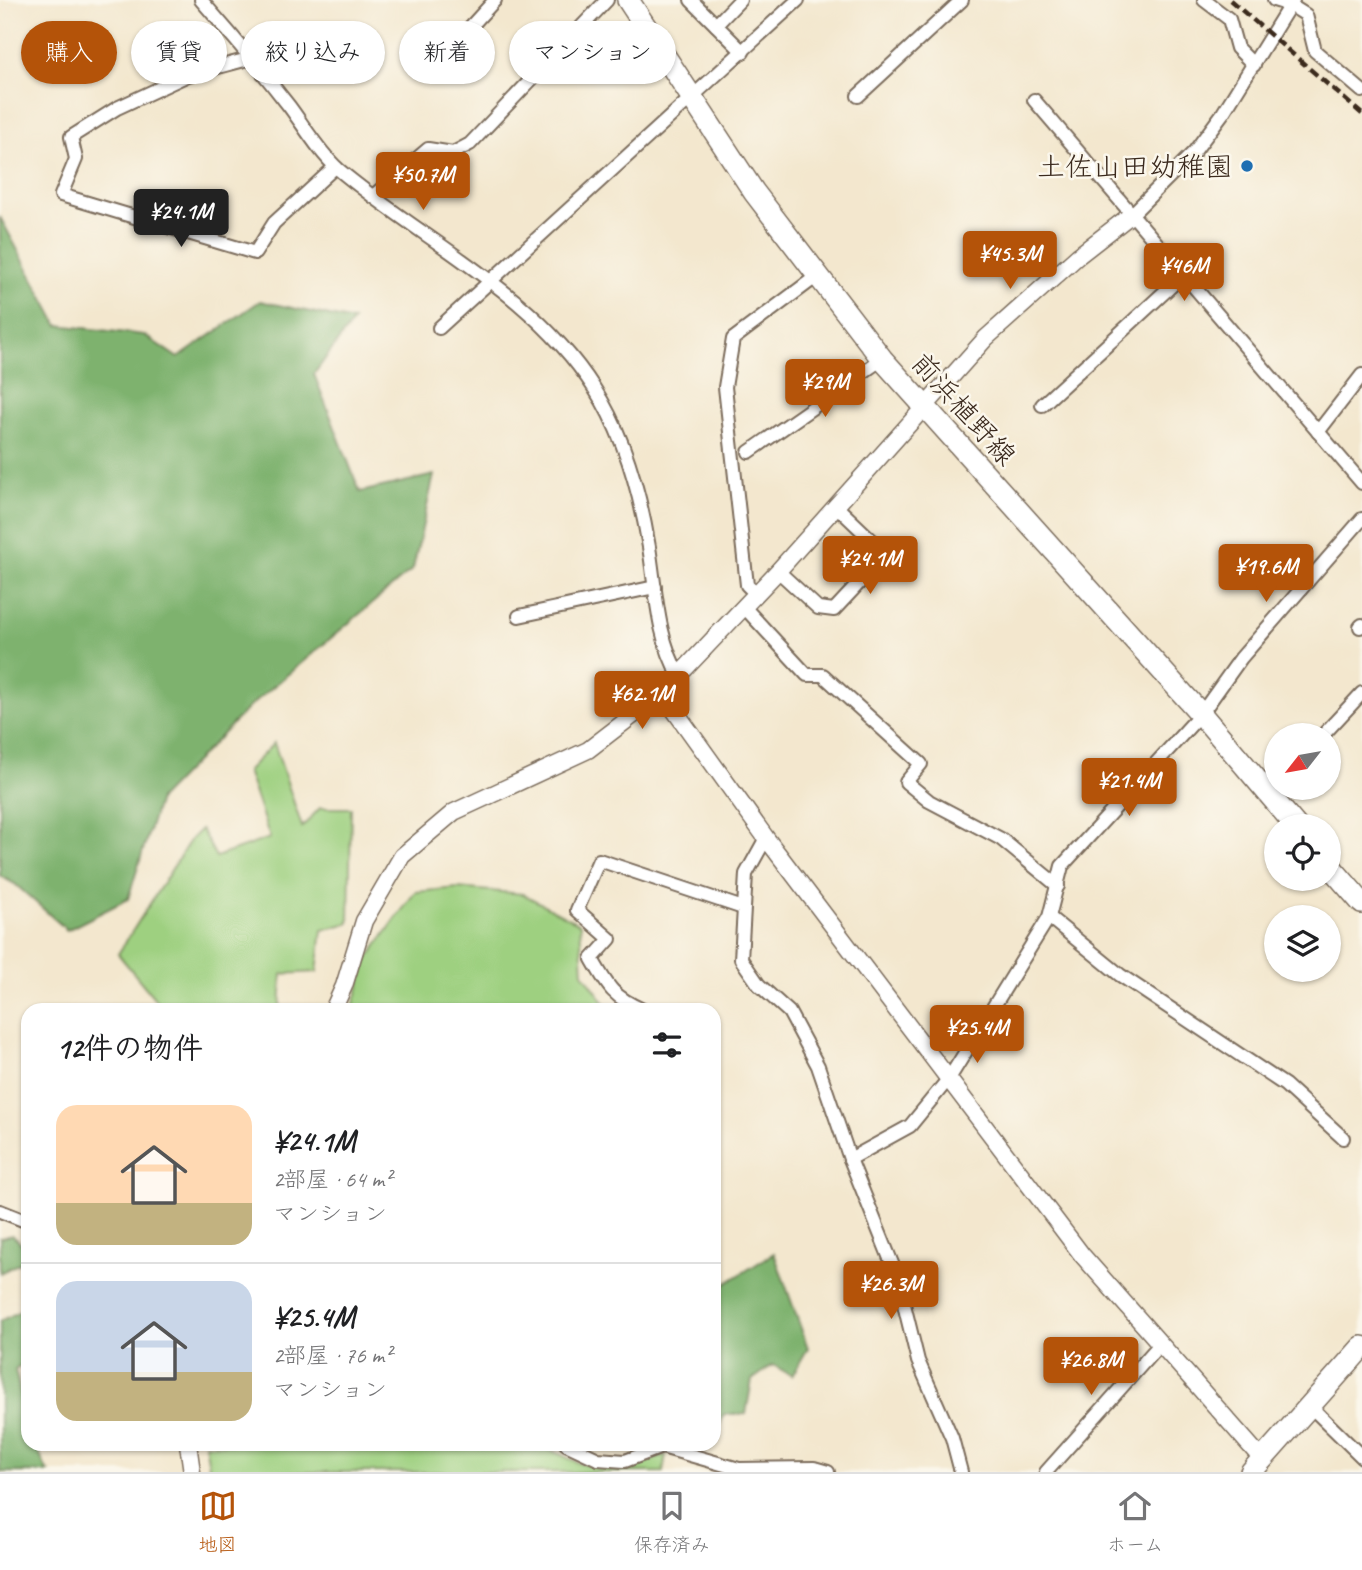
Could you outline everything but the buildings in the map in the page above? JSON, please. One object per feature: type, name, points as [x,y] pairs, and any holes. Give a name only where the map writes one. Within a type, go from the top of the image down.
[{"type":"main road","name":"前浜植野線","points":[[628,0],[754,192],[882,359],[1201,714],[1286,814]]},
{"type":"main road","points":[[1341,879],[1362,903]]},
{"type":"main road","points":[[1256,1466],[1362,1347]]},
{"type":"street","points":[[201,0],[241,45]]},
{"type":"street","points":[[476,21],[495,0]]},
{"type":"street","points":[[373,196],[428,149],[453,153],[470,144],[607,0]]},
{"type":"street","points":[[691,0],[743,52]]},
{"type":"street","points":[[716,25],[740,0]]},
{"type":"street","points":[[439,328],[798,0]]},
{"type":"street","points":[[858,96],[962,0]]},
{"type":"street","points":[[1204,0],[1229,19],[1237,48],[1254,65]]},
{"type":"street","points":[[1274,0],[1292,2],[1306,15],[1315,51],[1362,91]]},
{"type":"street","points":[[336,1003],[364,921],[402,856],[454,812],[588,750],[662,693],[745,608],[986,338],[1027,299],[1132,214],[1194,152],[1254,65],[1292,2]]},
{"type":"street","points":[[241,61],[188,75],[117,108],[71,137],[76,159],[61,195],[255,253],[274,223],[335,167]]},
{"type":"street","points":[[272,84],[335,167],[516,299],[570,355],[594,387],[614,424],[631,472],[649,545],[668,657],[679,675]]},
{"type":"street","points":[[1034,100],[1362,483]]},
{"type":"street","points":[[756,594],[747,585],[724,387],[733,339],[817,276]]},
{"type":"street","points":[[1042,405],[1182,276]]},
{"type":"street","points":[[749,452],[882,359]]},
{"type":"street","points":[[1318,432],[1362,376]]},
{"type":"street","points":[[778,571],[818,608],[834,610],[877,564],[878,546],[836,506]]},
{"type":"street","points":[[850,1159],[910,1126],[950,1077],[1049,917],[1062,866],[1201,714],[1241,658],[1362,519]]},
{"type":"street","points":[[519,616],[655,587]]},
{"type":"street","points":[[745,608],[807,675],[823,675],[921,764],[906,782],[929,802],[1002,839],[1058,886]]},
{"type":"street","points":[[662,693],[766,838],[950,1077],[1082,1255],[1161,1343],[1256,1466]]},
{"type":"street","points":[[1334,723],[1362,693]]},
{"type":"street","points":[[766,838],[746,874],[741,959],[759,985],[789,1012],[818,1066],[850,1159],[897,1276],[918,1361],[952,1438],[961,1472]]},
{"type":"street","points":[[628,1003],[610,990],[592,959],[610,939],[577,910],[599,860],[743,908]]},
{"type":"street","points":[[1049,917],[1120,975],[1285,1085],[1343,1138]]},
{"type":"street","points":[[0,1211],[21,1219]]},
{"type":"street","points":[[1046,1472],[1161,1343]]},
{"type":"street","points":[[1310,1406],[1362,1458]]},
{"type":"street","points":[[189,1451],[192,1472]]},
{"type":"street","points":[[581,1451],[598,1459],[625,1461],[651,1451]]},
{"type":"street","points":[[676,1451],[739,1469],[814,1468],[828,1472]]},
{"type":"green space","points":[[0,217],[58,325],[144,335],[178,358],[260,301],[353,321],[314,374],[360,492],[434,475],[413,569],[249,707],[159,799],[128,899],[67,930],[15,884],[0,876]]},
{"type":"green space","points":[[274,743],[302,827],[320,808],[351,808],[349,923],[322,930],[317,972],[282,974],[280,1003],[158,1003],[118,954],[191,839],[201,829],[216,857],[270,838],[247,771]]},
{"type":"green space","points":[[458,888],[523,894],[580,924],[583,973],[605,1003],[354,1003],[368,958],[415,892]]},
{"type":"green space","points":[[12,1235],[21,1243],[21,1262],[0,1273],[0,1238]]},
{"type":"green space","points":[[774,1253],[808,1348],[792,1376],[773,1365],[752,1380],[746,1414],[724,1414],[721,1422],[721,1287]]},
{"type":"green space","points":[[21,1310],[21,1366],[15,1370],[21,1395],[21,1451],[38,1451],[47,1471],[50,1472],[0,1472],[0,1321]]},
{"type":"green space","points":[[206,1451],[552,1451],[581,1464],[628,1469],[666,1455],[663,1472],[210,1472]]},
{"type":"railway","points":[[1230,0],[1362,114]]},
{"type":"place","name":"土佐山田幼稚園","points":[[1247,166]]}]
